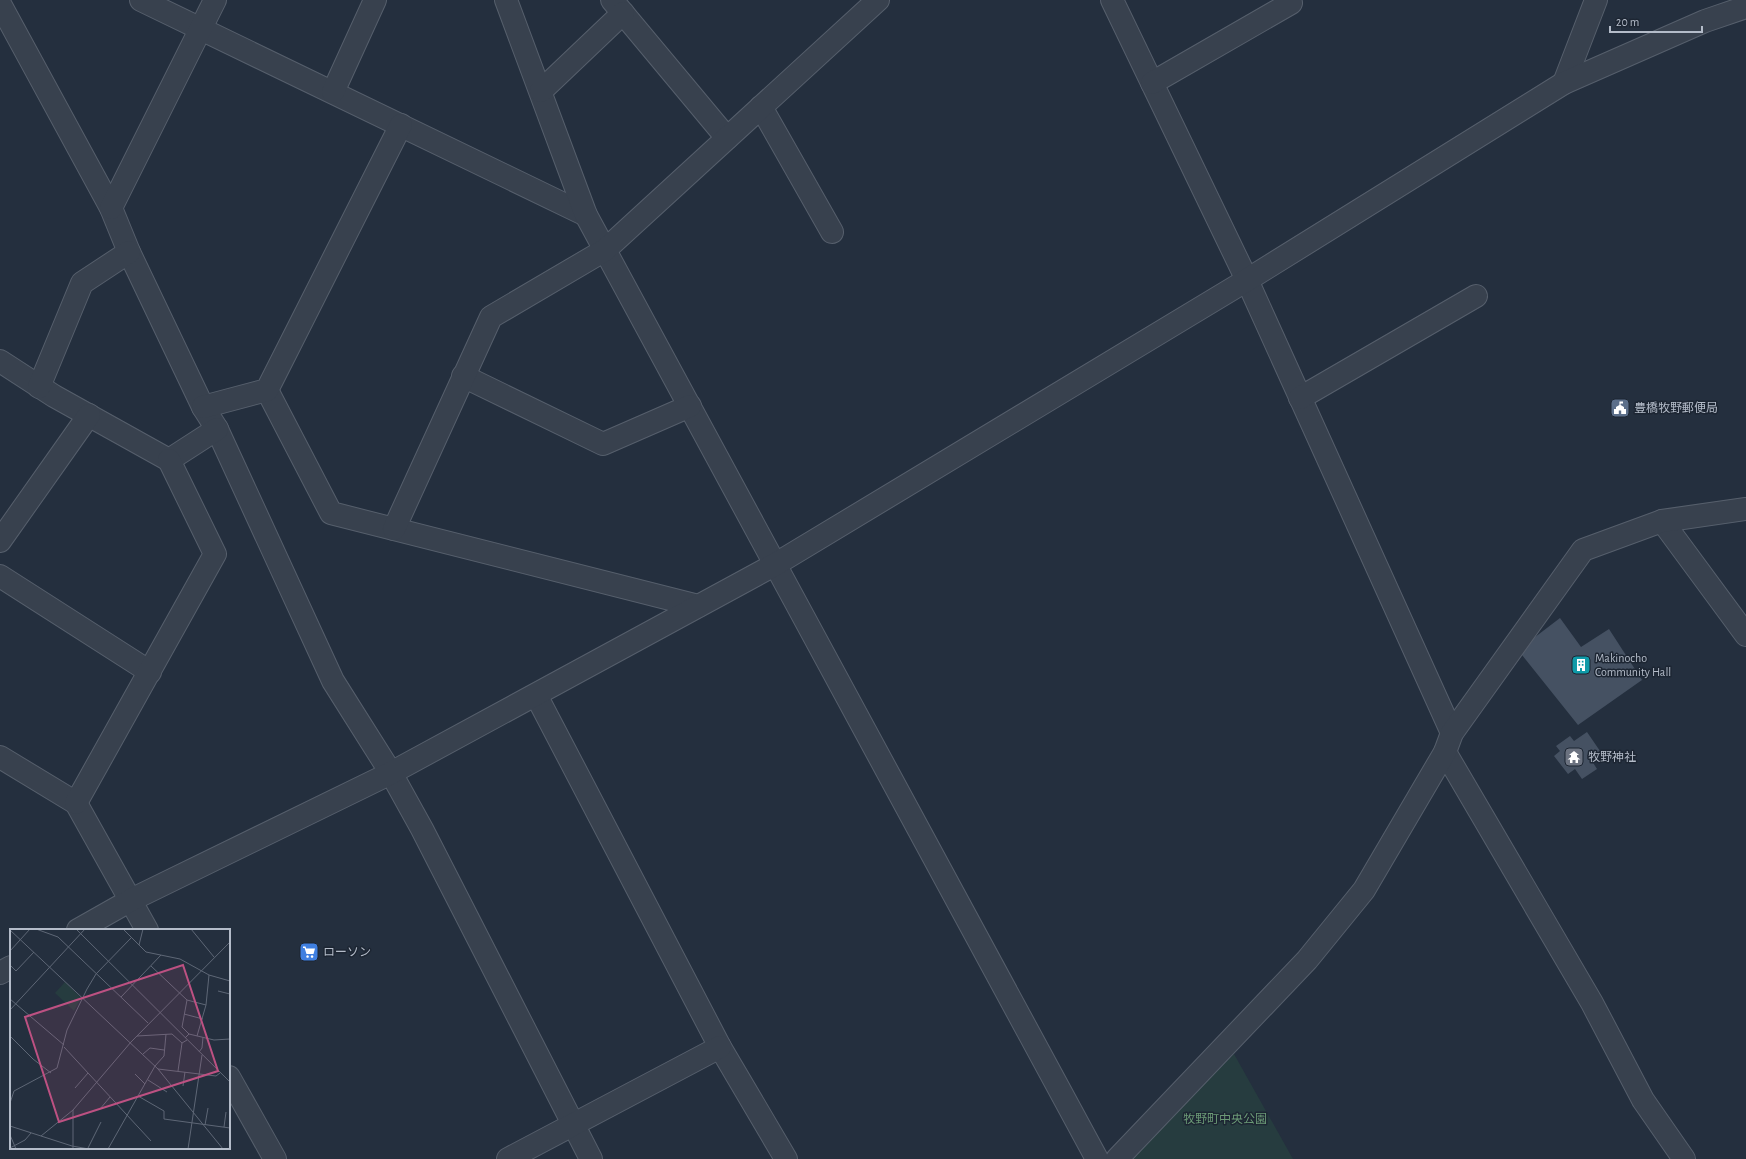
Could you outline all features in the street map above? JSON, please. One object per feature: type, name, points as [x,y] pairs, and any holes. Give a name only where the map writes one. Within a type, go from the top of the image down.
[{"type":"street","points":[[142,0],[586,215]]},
{"type":"street","points":[[111,208],[215,0]]},
{"type":"street","points":[[333,92],[375,0]]},
{"type":"street","points":[[506,0],[586,215],[1097,1159]]},
{"type":"street","points":[[1112,0],[1247,280],[1300,398],[1448,742],[1592,1003],[1643,1100],[1684,1159]]},
{"type":"street","points":[[1564,83],[1596,0]]},
{"type":"street","points":[[394,529],[463,376],[491,318],[605,250],[761,107],[872,2]]},
{"type":"street","points":[[1152,83],[1291,3]]},
{"type":"street","points":[[0,4],[111,208],[129,252],[204,407],[217,429],[333,681],[391,773],[422,829],[591,1159]]},
{"type":"street","points":[[541,91],[617,7],[727,138]]},
{"type":"street","points":[[80,929],[131,900],[391,773],[776,564],[1247,280],[1564,83],[1705,21],[1746,7]]},
{"type":"street","points":[[761,107],[832,232]]},
{"type":"street","points":[[204,407],[267,390],[401,125]]},
{"type":"street","points":[[39,387],[82,283],[129,252]]},
{"type":"street","points":[[1300,398],[1476,296]]},
{"type":"street","points":[[0,361],[39,387],[169,460],[215,554],[76,803]]},
{"type":"street","points":[[463,376],[603,444],[690,406]]},
{"type":"street","points":[[267,390],[331,513],[698,606]]},
{"type":"street","points":[[0,541],[89,415]]},
{"type":"street","points":[[169,460],[217,429]]},
{"type":"street","points":[[1117,1159],[1307,960],[1359,896],[1448,742],[1583,550],[1662,522],[1746,509]]},
{"type":"street","points":[[1662,522],[1746,635]]},
{"type":"street","points":[[0,576],[150,672]]},
{"type":"street","points":[[536,694],[720,1047],[786,1159]]},
{"type":"street","points":[[0,757],[76,803],[146,929]]},
{"type":"street","points":[[0,973],[10,968]]},
{"type":"street","points":[[508,1159],[720,1047]]},
{"type":"street","points":[[230,1079],[275,1159]]},
{"type":"green space","name":"牧野町中央公園","points":[[1234,1054],[1293,1159],[1128,1159]]},
{"type":"building","name":"Makinocho Community Hall","points":[[1560,618],[1581,647],[1609,629],[1642,680],[1578,725],[1518,650]]},
{"type":"building","name":"牧野神社","points":[[1587,732],[1600,751],[1590,758],[1597,769],[1582,779],[1575,769],[1568,774],[1554,756],[1560,751],[1556,746],[1570,736],[1574,741]]},
{"type":"place","name":"豊橋牧野郵便局","points":[[1620,408]]},
{"type":"place","name":"Makinocho Community Hall","points":[[1581,665]]},
{"type":"place","name":"牧野神社","points":[[1574,757]]},
{"type":"place","name":"ローソン","points":[[309,952]]}]
